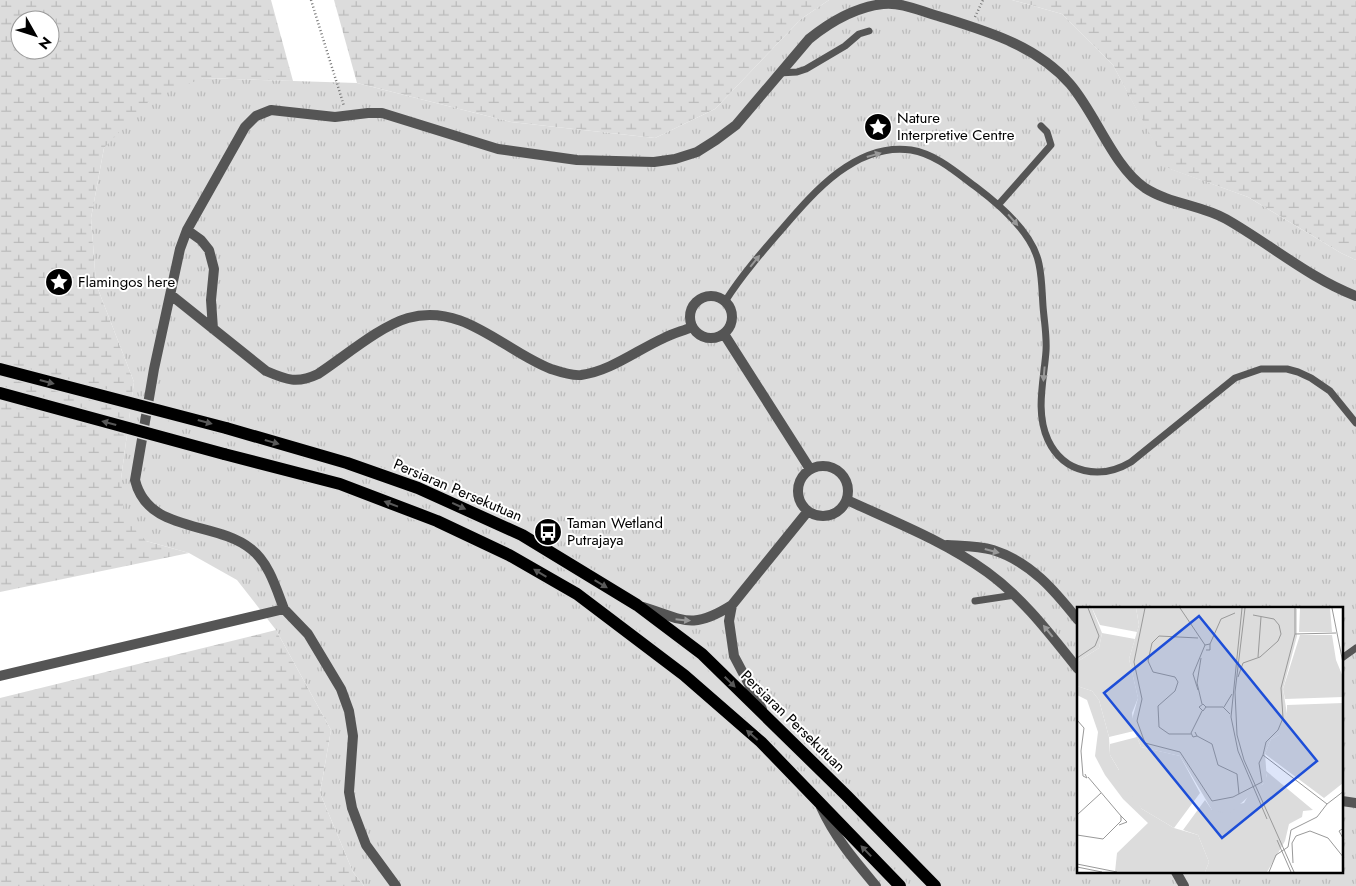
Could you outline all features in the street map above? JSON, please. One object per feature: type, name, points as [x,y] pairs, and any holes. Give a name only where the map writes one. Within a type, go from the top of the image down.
[{"type":"main road","name":"Persiaran Persekutuan","points":[[0,370],[226,428],[347,463],[418,488],[522,536],[637,605],[702,654],[935,886]]},
{"type":"main road","points":[[0,393],[340,484],[437,521],[509,554],[576,594],[684,675],[761,742],[900,886]]},
{"type":"street","points":[[396,886],[366,846],[352,808],[349,792],[353,736],[349,711],[341,690],[308,634],[284,609],[262,561],[253,550],[241,542],[169,519],[154,510],[143,500],[134,480],[154,368],[180,249],[187,230],[245,127],[256,116],[271,110],[335,117],[382,113],[498,149],[577,160],[654,162],[675,159],[697,152],[736,125],[778,73],[809,39],[824,27],[867,7],[898,4],[1004,38],[1045,60],[1070,84],[1086,106],[1115,154],[1130,174],[1145,188],[1171,200],[1225,218],[1289,260],[1356,296]]},
{"type":"street","points":[[187,230],[201,240],[209,250],[214,269],[211,300],[213,329]]},
{"type":"street","points":[[171,294],[266,372],[295,381],[307,379],[318,374],[384,329],[407,318],[428,314],[444,315],[459,319],[475,326],[534,362],[562,373],[580,375],[599,370],[665,337],[692,327]]},
{"type":"street","points":[[707,295],[717,296],[726,300],[732,308],[733,318],[730,327],[724,334],[716,338],[707,338],[698,334],[692,327],[690,318],[692,308],[698,300],[707,295]]},
{"type":"street","points":[[724,334],[810,469]]},
{"type":"street","points":[[830,466],[839,471],[846,479],[849,489],[847,500],[841,510],[830,515],[818,516],[808,511],[800,502],[798,490],[801,478],[810,469],[830,466]]},
{"type":"street","points":[[847,500],[944,544],[987,572],[1015,595],[1044,626],[1077,668]]},
{"type":"street","points":[[637,605],[683,621],[700,620],[718,614],[732,605],[808,511]]},
{"type":"street","points":[[944,544],[993,550],[1027,566],[1054,590],[1077,619]]},
{"type":"street","points":[[732,605],[729,621],[734,656],[766,717]]},
{"type":"street","points":[[0,676],[284,609]]},
{"type":"street","points":[[818,800],[829,825],[843,847],[876,886]]},
{"type":"street","points":[[1177,874],[1184,886]]},
{"type":"lane","points":[[778,73],[797,72],[806,69],[845,46],[859,34],[869,31]]},
{"type":"lane","points":[[999,204],[1051,145],[1047,132],[1041,126]]},
{"type":"lane","points":[[726,300],[739,280],[808,198],[827,180],[849,165],[871,154],[894,150],[911,150],[931,156],[951,168],[999,204],[1034,248],[1039,264],[1046,348],[1040,412],[1048,439],[1054,450],[1073,466],[1097,472],[1109,472],[1120,469],[1235,378],[1261,369],[1287,370],[1298,372],[1311,378],[1330,391],[1356,423]]},
{"type":"lane","points":[[975,601],[1015,595]]},
{"type":"lane","points":[[1344,657],[1356,648]]},
{"type":"path","points":[[312,0],[347,116]]},
{"type":"path","points":[[970,26],[983,0]]},
{"type":"green space","points":[[0,0],[271,0],[293,81],[203,78],[104,148],[91,218],[96,284],[134,382],[121,479],[146,541],[189,553],[0,592]]},
{"type":"green space","points":[[334,0],[829,0],[801,19],[715,109],[655,138],[511,122],[357,83]]},
{"type":"green space","points":[[829,0],[1012,0],[1062,14],[1113,65],[1168,168],[1248,197],[1341,253],[1356,260],[1356,886],[364,886],[353,872],[320,793],[331,730],[276,630],[237,580],[189,553],[146,541],[124,517],[121,479],[134,382],[96,284],[91,218],[104,148],[151,99],[203,78],[357,83],[511,122],[655,138],[715,109],[801,19]]},
{"type":"green space","points":[[1012,0],[1356,0],[1356,260],[1341,253],[1248,197],[1167,168],[1113,65],[1062,14]]},
{"type":"green space","points":[[276,630],[331,730],[320,793],[353,872],[364,886],[0,886],[0,698]]},
{"type":"place","name":"Nature Interpretive Centre","points":[[878,127]]},
{"type":"place","name":"Flamingos here","points":[[59,282]]},
{"type":"place","name":"Taman Wetland Putrajaya","points":[[548,532]]}]
